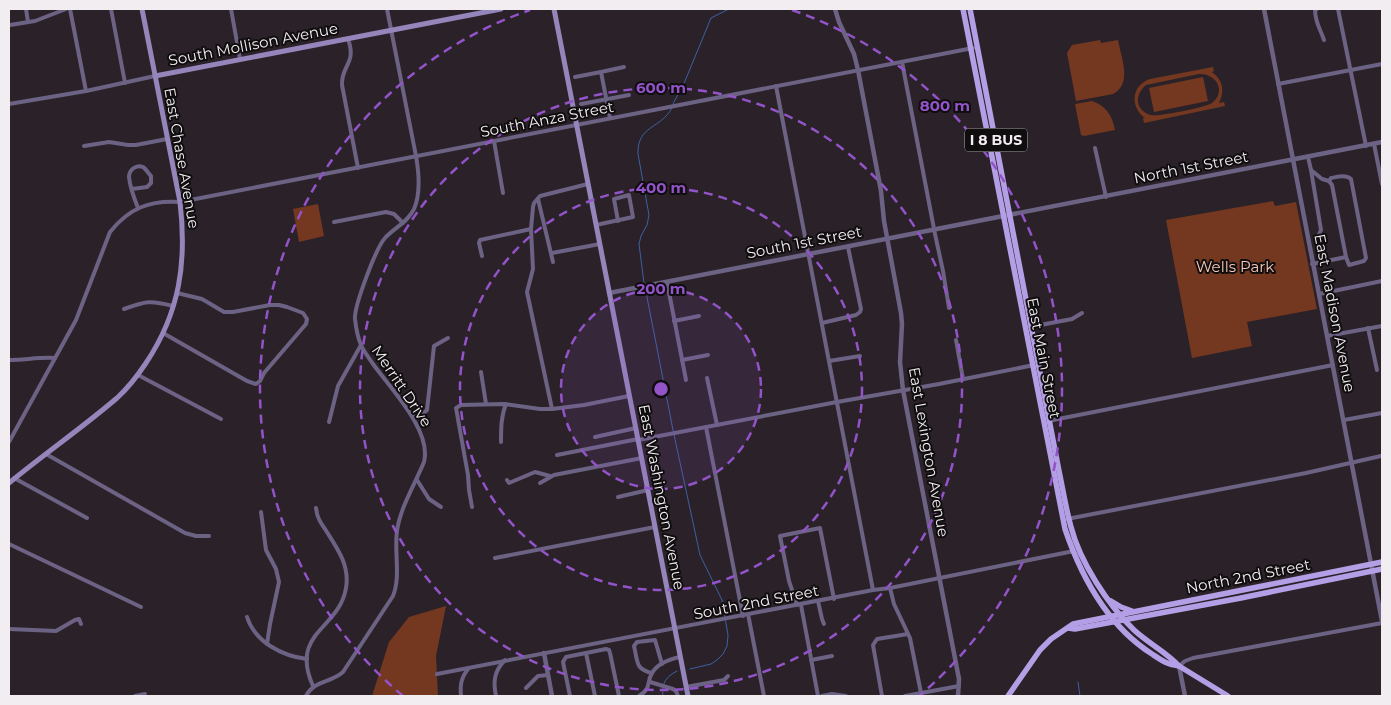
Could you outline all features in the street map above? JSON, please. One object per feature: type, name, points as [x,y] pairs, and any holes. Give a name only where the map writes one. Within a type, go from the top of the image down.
[{"type":"main road","name":"East Chase Avenue","points":[[9,483],[118,398],[152,354],[163,334],[177,293],[183,250],[180,202],[142,9]]},
{"type":"main road","name":"South Mollison Avenue","points":[[155,76],[502,9]]},
{"type":"main road","name":"East Washington Avenue","points":[[554,9],[688,696]]},
{"type":"main road","name":"East Main Street","points":[[963,9],[974,48],[1058,483],[1066,520],[1076,551],[1086,578],[1111,616],[1143,648],[1170,665],[1179,666]]},
{"type":"main road","name":"East Main Street","points":[[970,9],[974,48]]},
{"type":"main road","name":"East Main Street","points":[[1076,551],[1119,614],[1135,630],[1179,666],[1228,696]]},
{"type":"main road","name":"North 2nd Street","points":[[1068,628],[1073,624],[1133,611],[1219,598],[1251,596],[1304,585],[1372,568],[1382,562]]},
{"type":"main road","name":"North 2nd Street","points":[[1068,628],[1075,629],[1207,604],[1230,593],[1314,576],[1372,568],[1382,569]]},
{"type":"main road","points":[[1304,585],[1309,583],[1314,576]]},
{"type":"main road","points":[[1251,596],[1256,588]]},
{"type":"main road","points":[[1106,596],[1121,607],[1133,611]]},
{"type":"main road","points":[[1098,618],[1103,606]]},
{"type":"main road","points":[[1135,630],[1135,619],[1138,617]]},
{"type":"main road","points":[[1008,696],[1040,650],[1051,639],[1068,628]]},
{"type":"street","points":[[26,9],[28,22]]},
{"type":"street","points":[[10,25],[39,19],[66,9]]},
{"type":"street","points":[[70,9],[86,91]]},
{"type":"street","points":[[111,9],[125,83]]},
{"type":"street","points":[[231,9],[240,59]]},
{"type":"street","name":"Merritt Drive","points":[[313,686],[339,676],[343,672],[393,596],[397,584],[397,530],[424,462],[426,450],[424,440],[413,417],[360,345],[355,321],[357,303],[378,248],[386,237],[412,214],[417,199],[419,174],[387,9]]},
{"type":"street","name":"East Lexington Avenue","points":[[836,9],[839,22],[854,54],[858,70],[881,191],[884,222],[901,313],[900,362],[903,390],[959,679],[958,696]]},
{"type":"street","name":"East Madison Avenue","points":[[1264,9],[1382,622]]},
{"type":"street","points":[[1317,9],[1315,12],[1318,27],[1324,40]]},
{"type":"street","points":[[1338,9],[1366,146]]},
{"type":"street","points":[[348,38],[351,46],[351,56],[349,65],[343,75],[342,85],[358,168]]},
{"type":"street","name":"South Anza Street","points":[[138,208],[162,202],[180,202],[358,168],[974,48]]},
{"type":"street","points":[[902,62],[949,308]]},
{"type":"street","points":[[1278,84],[1382,64]]},
{"type":"street","points":[[576,77],[624,67]]},
{"type":"street","points":[[602,72],[610,118]]},
{"type":"street","name":"South Mollison Avenue","points":[[9,104],[86,91],[155,76]]},
{"type":"street","points":[[776,86],[873,590]]},
{"type":"street","points":[[581,104],[629,95]]},
{"type":"street","points":[[84,146],[109,142],[136,145],[167,138]]},
{"type":"street","points":[[494,141],[503,192]]},
{"type":"street","name":"North 1st Street","points":[[1007,216],[1382,142]]},
{"type":"street","points":[[1374,144],[1382,184]]},
{"type":"street","points":[[1095,148],[1106,197]]},
{"type":"street","points":[[1308,157],[1321,230],[1317,239],[1322,262]]},
{"type":"street","points":[[9,442],[76,320],[110,232],[119,221],[138,208],[133,196],[129,178],[130,172],[135,167],[142,167],[151,176],[151,183],[147,187],[132,189]]},
{"type":"street","points":[[1311,170],[1322,179],[1329,181],[1332,186],[1349,265],[1364,261],[1366,258],[1351,179],[1345,176],[1331,178],[1329,181]]},
{"type":"street","points":[[552,409],[527,292],[533,269],[531,230],[534,203],[540,196],[588,184]]},
{"type":"street","points":[[596,225],[618,221],[633,218],[629,195],[614,198],[618,221]]},
{"type":"street","points":[[538,199],[553,262]]},
{"type":"street","points":[[334,222],[386,212],[394,214],[403,223]]},
{"type":"street","name":"South 1st Street","points":[[609,293],[1007,216]]},
{"type":"street","points":[[482,256],[480,240],[531,230]]},
{"type":"street","points":[[552,253],[600,244]]},
{"type":"street","points":[[822,322],[856,315],[860,312],[861,309],[848,246]]},
{"type":"street","points":[[1312,264],[1346,257]]},
{"type":"street","points":[[1319,294],[1382,281]]},
{"type":"street","points":[[667,282],[686,380]]},
{"type":"street","points":[[163,334],[256,384],[260,381],[264,372],[306,324],[307,318],[303,313],[279,305],[224,312],[202,299],[177,293]]},
{"type":"street","points":[[124,309],[156,301],[173,306]]},
{"type":"street","points":[[1028,327],[1072,319],[1082,313]]},
{"type":"street","points":[[674,322],[699,316]]},
{"type":"street","points":[[1327,336],[1382,326]]},
{"type":"street","points":[[1368,328],[1377,370]]},
{"type":"street","points":[[413,417],[420,416],[427,410],[434,346],[448,338]]},
{"type":"street","points":[[956,340],[963,379]]},
{"type":"street","points":[[329,422],[338,386],[360,345]]},
{"type":"street","points":[[682,360],[708,355]]},
{"type":"street","points":[[829,361],[860,356]]},
{"type":"street","points":[[9,360],[55,358]]},
{"type":"street","points":[[557,455],[1035,364]]},
{"type":"street","points":[[1047,422],[1333,365]]},
{"type":"street","points":[[480,372],[486,404]]},
{"type":"street","points":[[138,374],[221,419]]},
{"type":"street","points":[[707,378],[717,425]]},
{"type":"street","points":[[472,507],[456,408],[461,405],[506,404],[552,409],[629,396]]},
{"type":"street","points":[[501,442],[503,411],[506,404]]},
{"type":"street","points":[[1344,420],[1382,413]]},
{"type":"street","points":[[706,427],[764,696]]},
{"type":"street","points":[[595,437],[636,428]]},
{"type":"street","points":[[46,454],[185,533],[196,536],[209,536]]},
{"type":"street","points":[[1066,520],[1306,473],[1381,456]]},
{"type":"street","points":[[507,480],[508,483],[536,472],[552,475],[642,458]]},
{"type":"street","points":[[540,483],[552,475]]},
{"type":"street","points":[[14,478],[86,518]]},
{"type":"street","points":[[416,480],[429,499],[441,507]]},
{"type":"street","points":[[618,497],[648,490]]},
{"type":"street","points":[[306,696],[313,686],[307,667],[308,651],[312,639],[341,604],[346,584],[346,569],[343,559],[316,516],[316,508]]},
{"type":"street","points":[[261,512],[266,550],[276,569],[278,582],[267,644]]},
{"type":"street","points":[[495,558],[655,527]]},
{"type":"street","points":[[818,696],[799,605],[789,581],[780,536],[820,528],[834,598]]},
{"type":"street","points":[[9,544],[141,607]]},
{"type":"street","name":"South 2nd Street","points":[[437,674],[939,579],[1076,551]]},
{"type":"street","points":[[890,588],[894,604],[908,634],[921,693]]},
{"type":"street","points":[[818,601],[824,624]]},
{"type":"street","points":[[247,616],[250,626],[267,644],[282,653],[307,659]]},
{"type":"street","points":[[9,629],[56,631],[79,619],[81,624]]},
{"type":"street","points":[[1186,696],[1179,666],[1185,661],[1382,622]]},
{"type":"street","points":[[882,696],[873,644],[877,639],[908,634]]},
{"type":"street","points":[[652,673],[643,671],[640,668],[636,653],[635,644],[637,642],[655,640],[662,664]]},
{"type":"street","points":[[570,696],[564,659],[606,649],[610,653],[619,696]]},
{"type":"street","points":[[544,653],[552,696]]},
{"type":"street","points":[[586,653],[595,696]]},
{"type":"street","points":[[648,696],[647,690],[652,673],[662,664],[680,656]]},
{"type":"street","points":[[811,660],[832,656]]},
{"type":"street","points":[[496,696],[495,676],[505,660]]},
{"type":"street","points":[[461,696],[460,683],[468,668]]},
{"type":"street","points":[[526,688],[538,676],[548,675]]},
{"type":"street","points":[[686,687],[724,680],[728,676]]},
{"type":"street","points":[[650,682],[673,689],[678,696]]},
{"type":"street","points":[[905,696],[959,686]]},
{"type":"street","points":[[638,696],[647,690]]},
{"type":"street","points":[[135,696],[145,694]]},
{"type":"street","points":[[822,696],[832,694],[846,696]]},
{"type":"green space","points":[[1100,40],[1101,43],[1118,40],[1124,70],[1123,84],[1113,94],[1076,101],[1067,53],[1072,45]]},
{"type":"green space","points":[[1213,67],[1214,71],[1212,72],[1219,79],[1222,86],[1219,103],[1224,102],[1225,106],[1144,123],[1143,118],[1145,118],[1136,108],[1135,96],[1139,86],[1150,79]],"holes":[[[1205,74],[1215,80],[1219,88],[1216,98],[1208,105],[1155,115],[1146,113],[1139,106],[1139,94],[1146,85]]]},
{"type":"green space","points":[[1203,77],[1208,101],[1154,112],[1149,88]]},
{"type":"green space","points":[[1092,101],[1108,112],[1115,130],[1081,135],[1075,104]]},
{"type":"green space","name":"Wells Park","points":[[1273,201],[1275,206],[1296,202],[1317,309],[1247,322],[1252,346],[1192,358],[1166,220]]},
{"type":"green space","points":[[318,204],[324,236],[299,242],[293,209]]},
{"type":"green space","points":[[446,606],[436,656],[438,696],[372,696],[389,642],[409,617]]},
{"type":"waterway","points":[[673,104],[685,81],[711,18],[729,9]]},
{"type":"waterway","points":[[644,283],[639,244],[649,215],[638,154],[639,145],[645,132],[662,120],[672,108]]},
{"type":"waterway","points":[[645,287],[700,555],[722,600],[728,635],[727,646],[717,660],[711,664],[690,669]]},
{"type":"waterway","points":[[663,696],[665,681],[677,671]]},
{"type":"waterway","points":[[1078,682],[1080,696]]}]
